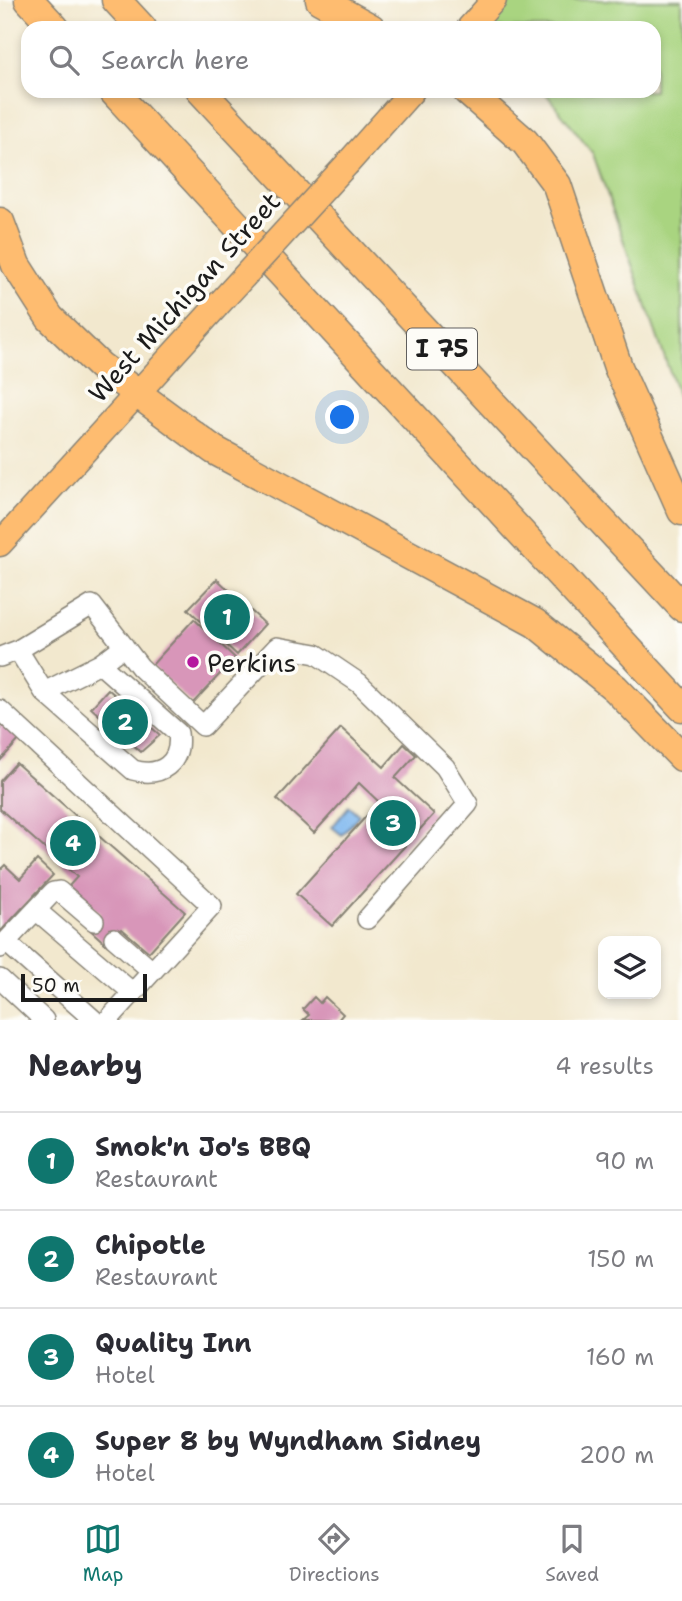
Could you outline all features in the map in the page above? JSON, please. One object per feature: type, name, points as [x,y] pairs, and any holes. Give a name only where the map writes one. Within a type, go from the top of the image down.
[{"type":"highway","points":[[29,0],[48,21]]},
{"type":"highway","points":[[116,0],[136,21]]},
{"type":"highway","points":[[320,0],[358,21]]},
{"type":"highway","name":"I 75","points":[[119,98],[682,707]]},
{"type":"highway","name":"I 75","points":[[208,98],[682,607]]},
{"type":"highway","points":[[475,98],[525,142],[557,186],[618,367],[682,511]]},
{"type":"highway","points":[[0,222],[16,265],[50,318],[100,366],[214,450],[535,623],[615,688],[682,757]]},
{"type":"main road","points":[[475,21],[494,0]]},
{"type":"main road","name":"West Michigan Street","points":[[0,544],[406,98]]},
{"type":"street","points":[[100,664],[178,733],[180,747],[172,763],[160,772],[148,775],[133,771],[44,692],[9,654],[92,605],[140,667],[203,726],[278,647],[316,654],[359,683],[445,767],[468,804],[367,919]]},
{"type":"street","points":[[44,692],[100,664],[124,646]]},
{"type":"street","points":[[0,710],[212,906],[108,1020]]},
{"type":"street","points":[[178,733],[194,717]]},
{"type":"street","points":[[94,921],[59,891],[53,892],[3,945],[94,1020]]},
{"type":"street","points":[[36,910],[133,993]]},
{"type":"street","points":[[114,938],[152,971]]},
{"type":"street","points":[[0,979],[44,1020]]},
{"type":"green space","points":[[494,0],[682,0],[682,407],[593,154],[549,98],[661,98],[661,21],[490,21],[483,12]]},
{"type":"water","points":[[349,806],[359,815],[342,835],[332,827]]},
{"type":"building","points":[[217,579],[265,624],[237,655],[188,609]]},
{"type":"building","name":"Perkins","points":[[194,619],[235,658],[192,704],[151,666]]},
{"type":"building","points":[[108,689],[160,735],[141,752],[91,708]]},
{"type":"building","points":[[0,722],[20,739],[0,761]]},
{"type":"building","points":[[341,728],[384,767],[404,744],[416,755],[395,778],[434,814],[332,926],[296,894],[379,802],[359,783],[314,833],[277,799]]},
{"type":"building","points":[[16,763],[185,912],[149,952],[122,929],[107,945],[88,928],[100,914],[69,886],[77,877],[0,809],[0,781]]},
{"type":"building","points":[[37,860],[53,875],[0,932],[0,870],[5,865],[20,879]]},
{"type":"building","points":[[314,997],[320,1003],[325,997],[343,1014],[338,1020],[303,1020],[309,1015],[303,1009]]},
{"type":"place","name":"Smok'n Jo's BBQ","points":[[227,617]]},
{"type":"place","name":"Perkins","points":[[193,662]]},
{"type":"place","name":"Chipotle","points":[[125,722]]},
{"type":"place","name":"Quality Inn","points":[[393,823]]},
{"type":"place","name":"Super 8 by Wyndham Sidney","points":[[73,843]]}]
